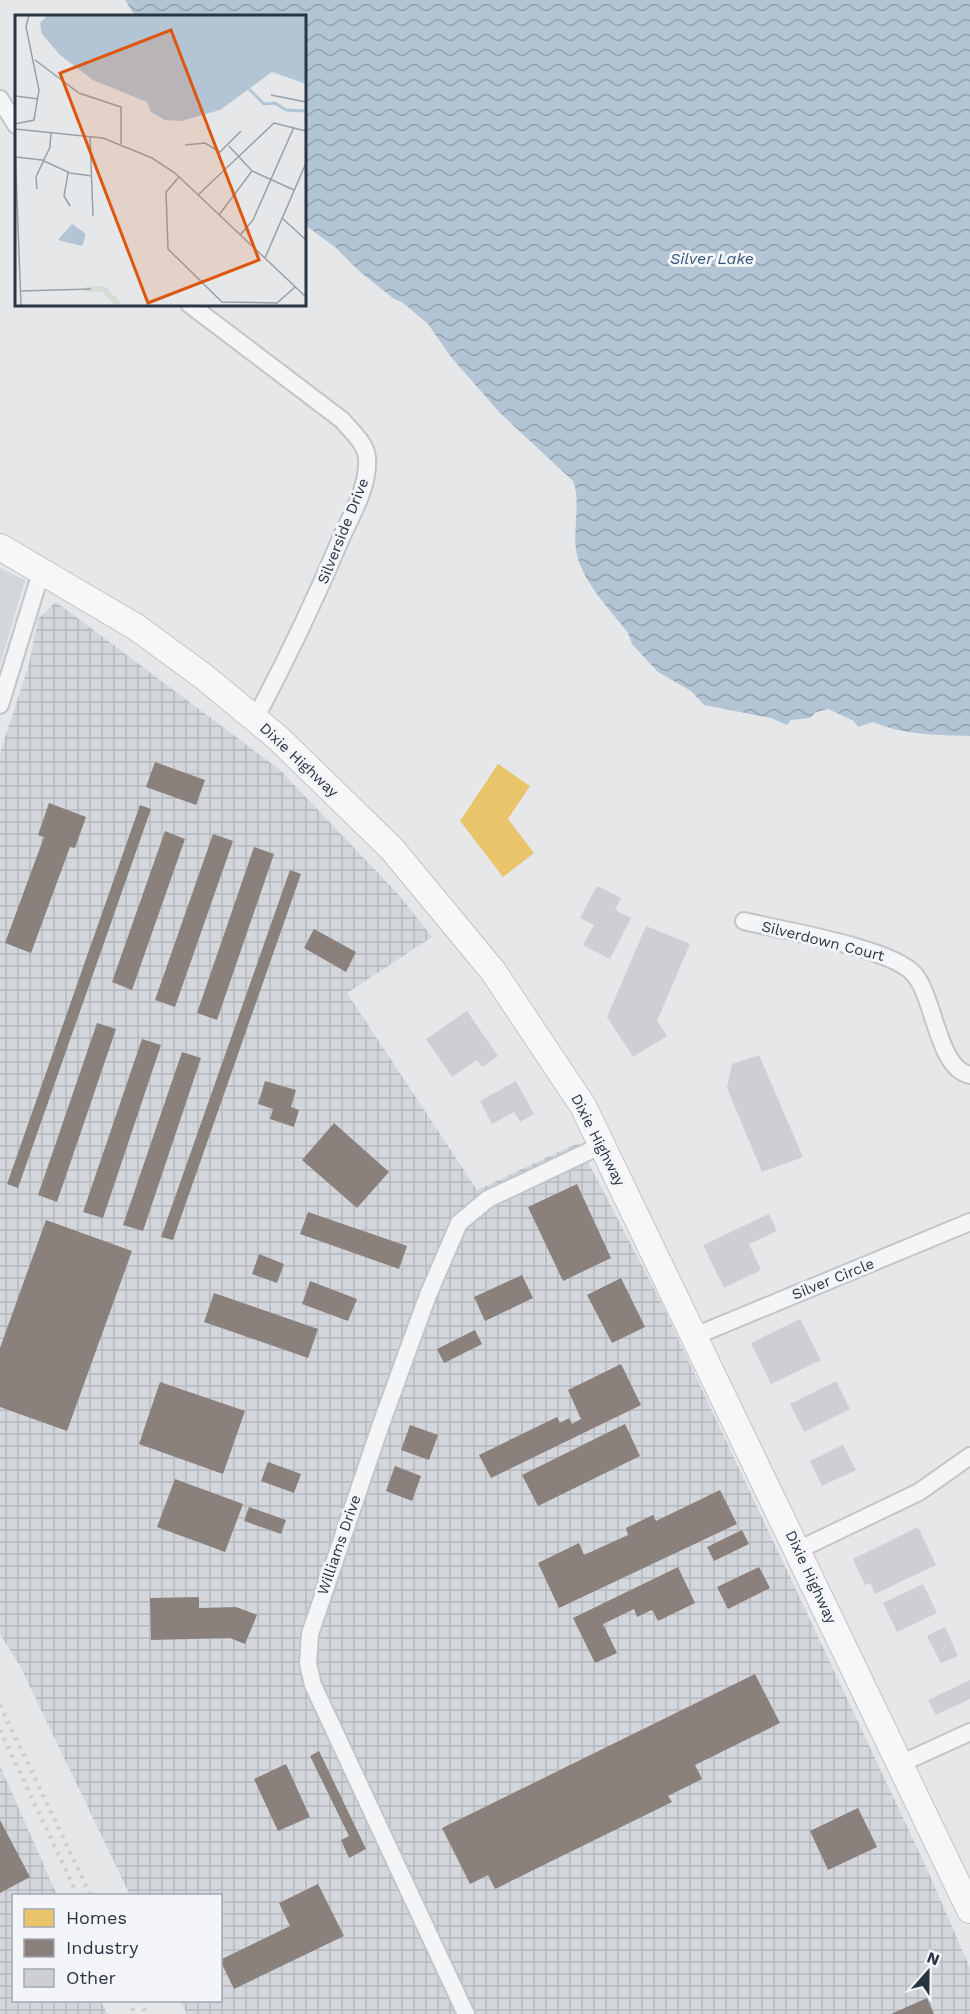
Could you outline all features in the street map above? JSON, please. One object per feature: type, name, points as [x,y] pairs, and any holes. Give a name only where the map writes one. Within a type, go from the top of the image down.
[{"type":"main road","name":"Dixie Highway","points":[[0,547],[42,569],[136,627],[255,719],[392,849],[493,971],[583,1106],[970,1910]]},
{"type":"street","points":[[0,99],[15,123]]},
{"type":"street","name":"Silverside Drive","points":[[192,306],[342,420],[363,444],[367,455],[367,477],[353,512],[314,599],[255,719]]},
{"type":"street","points":[[0,705],[42,569]]},
{"type":"street","name":"Silverdown Court","points":[[744,921],[875,953],[902,963],[914,974],[924,989],[942,1043],[955,1067],[970,1075]]},
{"type":"street","name":"Williams Drive","points":[[466,2014],[313,1685],[308,1664],[310,1634],[380,1427],[428,1295],[459,1223],[488,1199],[602,1145]]},
{"type":"street","name":"Silver Circle","points":[[695,1336],[970,1222]]},
{"type":"street","points":[[798,1550],[909,1497],[970,1456]]},
{"type":"street","points":[[900,1764],[970,1732]]},
{"type":"shaded area","points":[[0,568],[25,580],[0,665]]},
{"type":"shaded area","points":[[56,602],[280,770],[399,895],[432,937],[347,993],[477,1190],[578,1143],[660,1300],[927,1869],[970,1968],[970,2014],[187,2014],[181,2002],[222,2002],[222,1894],[130,1894],[20,1666],[0,1634],[0,753],[29,664],[38,619]]},
{"type":"shaded area","points":[[0,1766],[57,1894],[12,1894],[12,2002],[101,2002],[107,2014],[0,2014]]},
{"type":"water","name":"Silver Lake","points":[[125,0],[970,0],[970,736],[908,732],[873,722],[858,727],[854,721],[828,709],[816,712],[810,718],[791,720],[787,725],[771,718],[704,705],[691,691],[658,672],[632,644],[628,633],[597,594],[584,573],[576,550],[577,505],[573,481],[500,413],[451,357],[428,324],[359,271],[335,247],[306,226],[306,15],[134,15]]},
{"type":"building: Homes","points":[[498,764],[530,786],[508,819],[534,853],[503,877],[460,821]]},
{"type":"building: Industry","points":[[155,762],[205,780],[196,805],[146,787]]},
{"type":"building: Industry","points":[[49,803],[86,817],[75,848],[70,847],[31,953],[5,943],[44,837],[38,835]]},
{"type":"building: Industry","points":[[140,805],[151,809],[18,1188],[7,1184]]},
{"type":"building: Industry","points":[[165,831],[185,839],[132,990],[112,982]]},
{"type":"building: Industry","points":[[213,834],[233,841],[175,1007],[155,1000]]},
{"type":"building: Industry","points":[[254,847],[274,854],[217,1020],[197,1013]]},
{"type":"building: Industry","points":[[290,870],[301,874],[173,1240],[161,1237]]},
{"type":"building: Industry","points":[[314,929],[356,952],[346,972],[304,948]]},
{"type":"building: Industry","points":[[97,1023],[116,1029],[57,1202],[38,1195]]},
{"type":"building: Industry","points":[[142,1039],[161,1045],[103,1218],[83,1212]]},
{"type":"building: Industry","points":[[182,1052],[201,1058],[143,1231],[123,1225]]},
{"type":"building: Industry","points":[[265,1081],[296,1090],[291,1107],[299,1110],[294,1127],[270,1119],[273,1109],[258,1104]]},
{"type":"building: Industry","points":[[334,1123],[389,1172],[357,1208],[302,1160]]},
{"type":"building: Industry","points":[[577,1184],[611,1258],[563,1281],[528,1207]]},
{"type":"building: Industry","points":[[308,1212],[407,1246],[399,1269],[300,1234]]},
{"type":"building: Industry","points":[[46,1220],[132,1251],[67,1431],[0,1407],[0,1348]]},
{"type":"building: Industry","points":[[259,1254],[284,1264],[277,1283],[252,1274]]},
{"type":"building: Industry","points":[[522,1275],[533,1298],[485,1321],[474,1297]]},
{"type":"building: Industry","points":[[621,1278],[645,1327],[612,1343],[587,1295]]},
{"type":"building: Industry","points":[[310,1281],[357,1299],[348,1321],[302,1304]]},
{"type":"building: Industry","points":[[214,1293],[318,1329],[308,1358],[204,1322]]},
{"type":"building: Industry","points":[[475,1330],[482,1344],[444,1363],[437,1349]]},
{"type":"building: Industry","points":[[621,1364],[641,1405],[491,1478],[479,1455],[557,1417],[560,1423],[569,1418],[572,1424],[581,1419],[568,1390]]},
{"type":"building: Industry","points":[[160,1382],[245,1411],[223,1474],[139,1444]]},
{"type":"building: Industry","points":[[625,1424],[640,1456],[538,1506],[522,1475]]},
{"type":"building: Industry","points":[[410,1425],[438,1435],[429,1460],[401,1450]]},
{"type":"building: Industry","points":[[268,1462],[301,1474],[294,1493],[261,1481]]},
{"type":"building: Industry","points":[[395,1466],[421,1476],[412,1501],[386,1491]]},
{"type":"building: Industry","points":[[175,1479],[243,1504],[225,1552],[157,1527]]},
{"type":"building: Industry","points":[[720,1490],[737,1524],[559,1608],[538,1563],[579,1543],[584,1555],[628,1535],[626,1528],[653,1515],[656,1521]]},
{"type":"building: Industry","points":[[249,1507],[286,1520],[281,1534],[244,1521]]},
{"type":"building: Industry","points":[[742,1530],[749,1544],[714,1561],[707,1547]]},
{"type":"building: Industry","points":[[678,1567],[695,1603],[658,1621],[652,1610],[637,1617],[634,1609],[603,1624],[617,1653],[595,1663],[573,1618]]},
{"type":"building: Industry","points":[[759,1567],[770,1588],[728,1609],[717,1587]]},
{"type":"building: Industry","points":[[199,1597],[199,1608],[236,1607],[257,1615],[245,1644],[230,1638],[151,1640],[150,1598]]},
{"type":"building: Industry","points":[[755,1674],[780,1723],[695,1765],[702,1779],[668,1796],[672,1802],[495,1889],[488,1875],[470,1884],[442,1828]]},
{"type":"building: Industry","points":[[319,1751],[366,1849],[349,1858],[341,1840],[349,1836],[310,1756]]},
{"type":"building: Industry","points":[[286,1764],[310,1817],[278,1831],[254,1779]]},
{"type":"building: Industry","points":[[858,1808],[877,1847],[828,1870],[810,1831]]},
{"type":"building: Industry","points":[[0,1820],[30,1877],[0,1893]]},
{"type":"building: Industry","points":[[318,1884],[344,1936],[234,1989],[222,1964],[222,1959],[290,1926],[279,1903]]},
{"type":"building: Industry","points":[[927,1998],[934,2014],[891,2014]]},
{"type":"building: Other","points":[[597,886],[621,898],[615,910],[631,918],[610,959],[583,945],[594,925],[580,918]]},
{"type":"building: Other","points":[[646,926],[690,944],[657,1021],[667,1036],[633,1057],[607,1017]]},
{"type":"building: Other","points":[[467,1011],[498,1056],[482,1067],[477,1060],[452,1077],[426,1039]]},
{"type":"building: Other","points":[[759,1055],[803,1157],[762,1172],[727,1088],[732,1064]]},
{"type":"building: Other","points":[[516,1081],[534,1114],[520,1122],[514,1112],[492,1124],[480,1101]]},
{"type":"building: Other","points":[[769,1214],[777,1231],[749,1244],[761,1270],[724,1288],[703,1245]]},
{"type":"building: Other","points":[[800,1319],[821,1360],[771,1384],[751,1343]]},
{"type":"building: Other","points":[[836,1381],[850,1409],[804,1432],[790,1404]]},
{"type":"building: Other","points":[[843,1445],[856,1470],[822,1486],[810,1461]]},
{"type":"building: Other","points":[[918,1527],[936,1565],[875,1594],[870,1583],[865,1585],[853,1559]]},
{"type":"building: Other","points":[[923,1584],[937,1613],[897,1632],[883,1603]]},
{"type":"building: Other","points":[[945,1627],[958,1656],[941,1663],[927,1636]]},
{"type":"building: Other","points":[[970,1680],[970,1699],[936,1715],[928,1700]]},
{"type":"railway","points":[[0,1705],[90,1894]]},
{"type":"railway","points":[[0,1730],[77,1894]]},
{"type":"railway","points":[[129,2002],[135,2014]]},
{"type":"railway","points":[[141,2002],[146,2014]]}]
